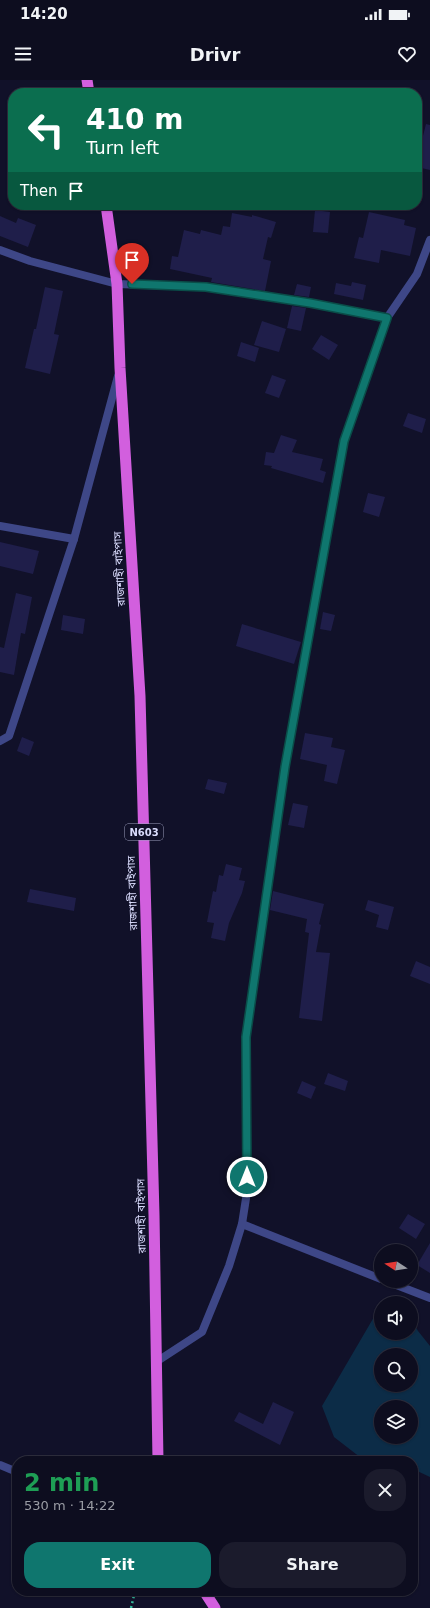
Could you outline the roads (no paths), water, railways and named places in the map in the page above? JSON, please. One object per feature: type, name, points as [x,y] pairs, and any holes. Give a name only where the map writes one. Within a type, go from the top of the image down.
[{"type":"highway","name":"রাজশাহী বাইপাস","points":[[107,210],[118,284],[120,368],[140,696],[158,1456]]},
{"type":"street","points":[[156,1362],[202,1332],[229,1266],[242,1224],[247,1192],[246,1037],[285,767],[344,441],[387,318],[417,274],[430,240]]},
{"type":"street","points":[[0,250],[30,261],[118,284],[206,287],[310,303],[387,318]]},
{"type":"street","points":[[0,741],[9,736],[74,539],[120,368]]},
{"type":"street","points":[[0,526],[74,539]]},
{"type":"street","points":[[242,1224],[374,1276]]},
{"type":"street","points":[[404,1288],[430,1298]]},
{"type":"street","points":[[0,1465],[12,1470]]},
{"type":"street","points":[[213,1604],[222,1608]]},
{"type":"water","points":[[374,1317],[374,1340],[418,1340],[418,1331],[430,1346],[430,1477],[418,1471],[418,1456],[359,1456],[334,1437],[322,1406]]}]
